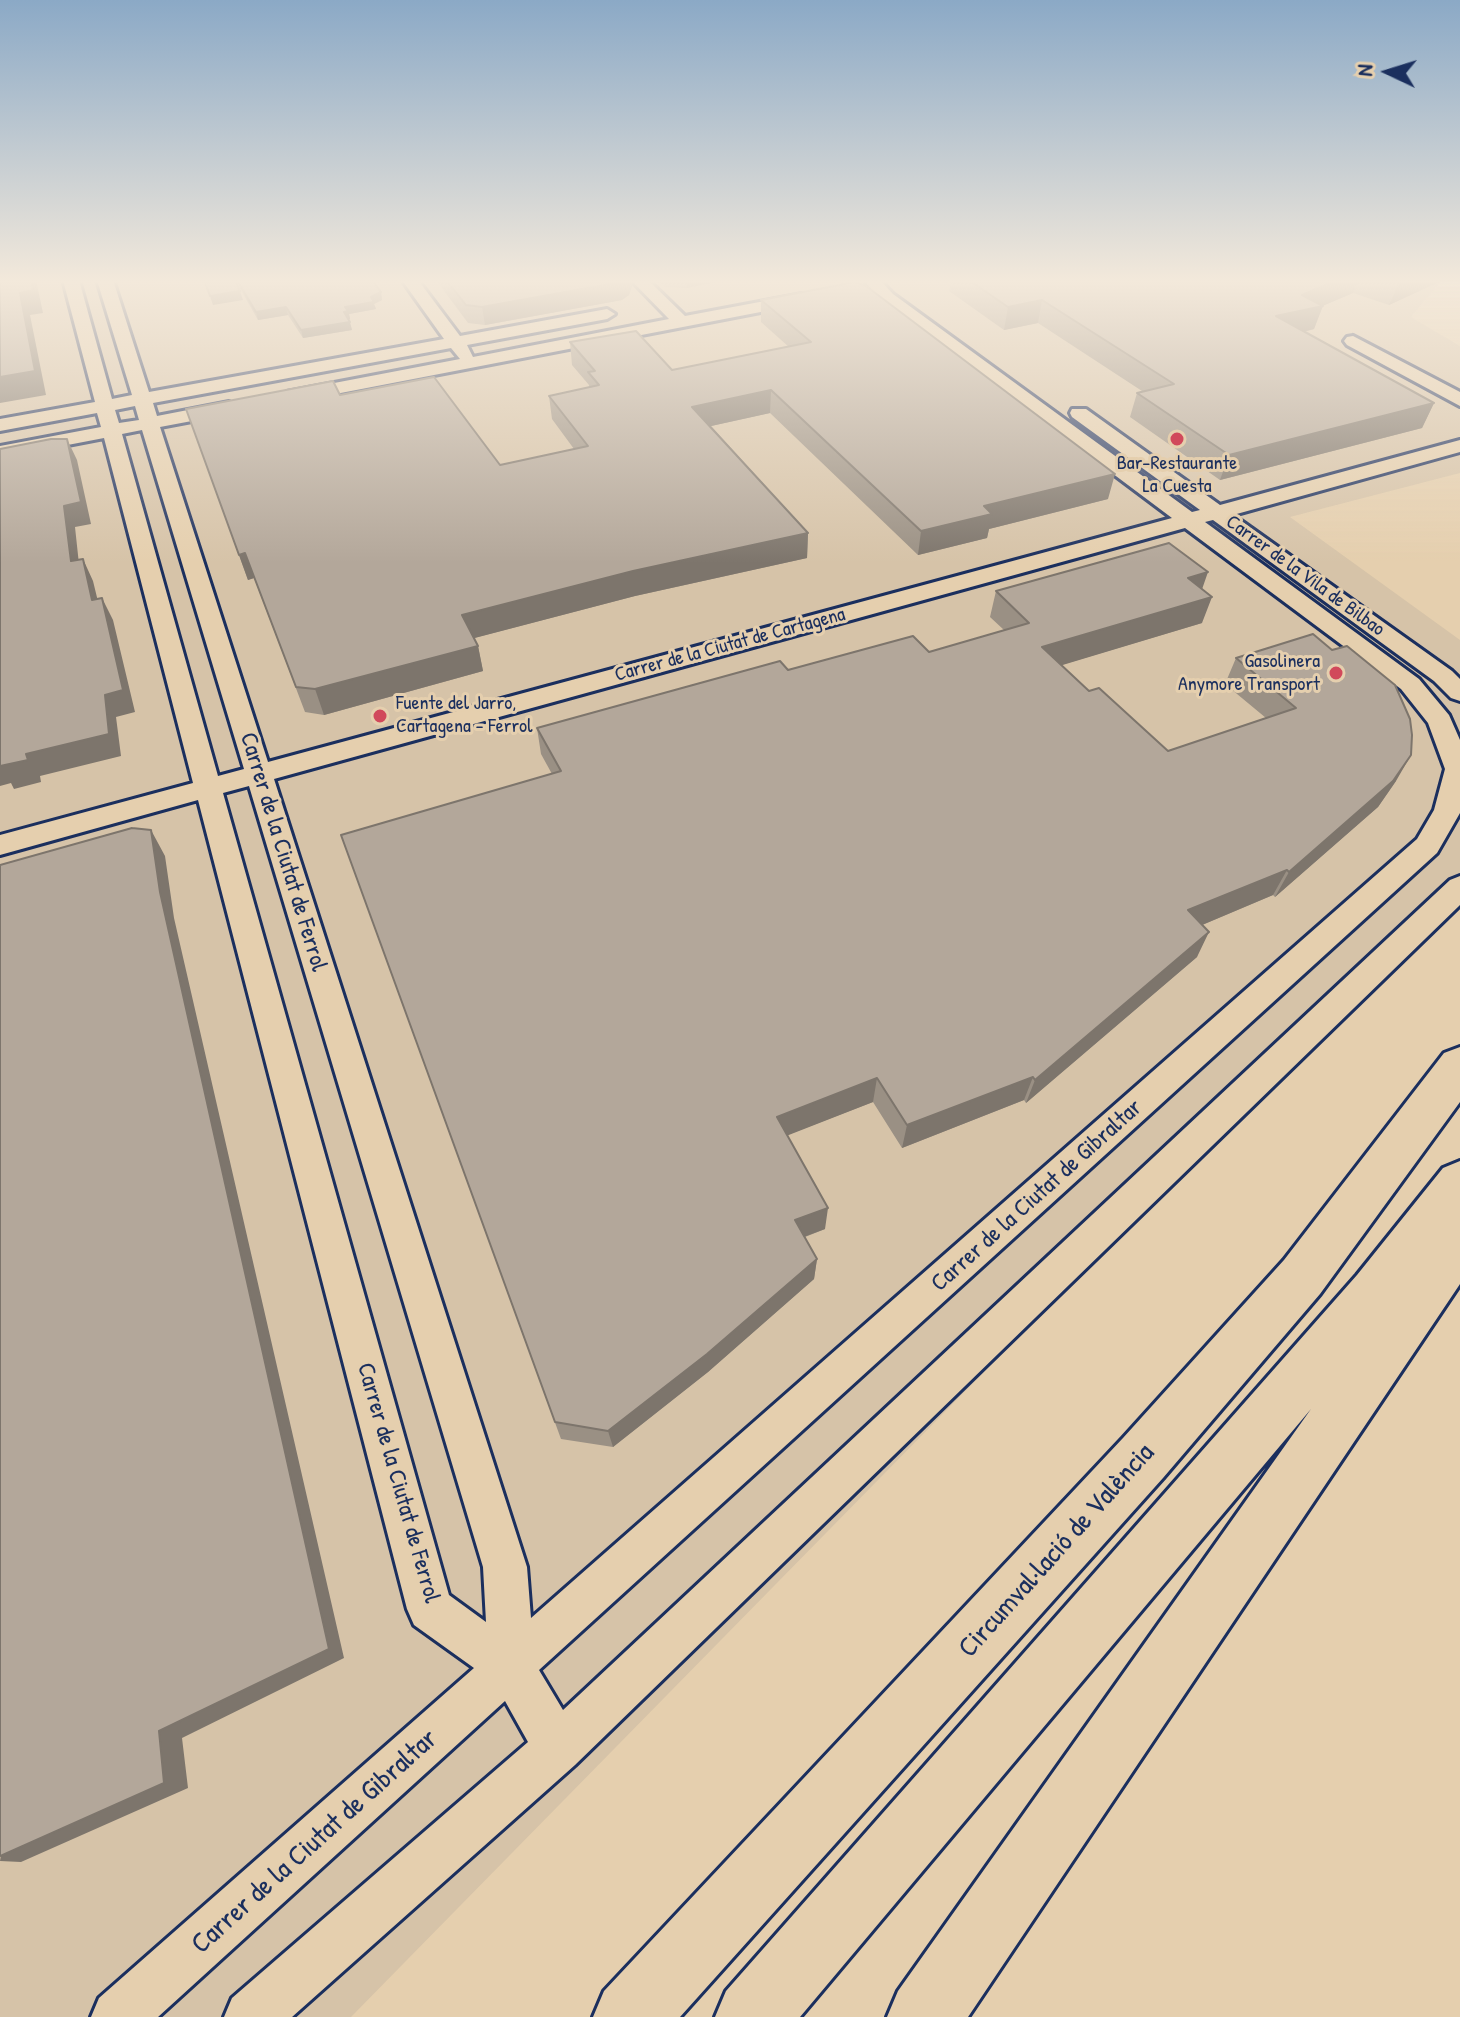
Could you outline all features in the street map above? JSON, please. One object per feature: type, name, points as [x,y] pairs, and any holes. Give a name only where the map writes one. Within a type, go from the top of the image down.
[{"type":"highway","name":"Circumval·lació de València","points":[[630,2017],[1132,1469],[1302,1277],[1460,1066]]},
{"type":"highway","points":[[752,2017],[1376,1292],[1460,1183]]},
{"type":"highway","points":[[924,2017],[1460,1241]]},
{"type":"street","name":"Carrer de la Ciutat de Ferrol","points":[[96,374],[430,1609],[512,1668]]},
{"type":"street","name":"Carrer de la Ciutat de Ferrol","points":[[134,374],[505,1567],[512,1668]]},
{"type":"street","points":[[0,425],[108,418],[311,374]]},
{"type":"street","points":[[274,400],[407,374]]},
{"type":"street","name":"Carrer de la Vila de Bilbao","points":[[991,374],[1187,520],[1438,684]]},
{"type":"street","points":[[1413,374],[1460,400]]},
{"type":"street","name":"Carrer de la Vila de Bilbao","points":[[1062,400],[1217,512],[1438,684]]},
{"type":"street","points":[[146,411],[244,405]]},
{"type":"street","points":[[0,452],[108,418]]},
{"type":"street","name":"Carrer de la Ciutat de Cartagena","points":[[0,845],[1460,446]]},
{"type":"street","name":"Carrer de la Ciutat de Gibraltar","points":[[118,2017],[512,1668],[1427,846],[1448,810],[1458,769],[1440,721],[1438,684]]},
{"type":"street","points":[[251,2017],[558,1748],[1460,887]]},
{"type":"street","points":[[512,1668],[558,1748]]},
{"type":"shaded area","points":[[0,374],[1460,374],[1460,473],[1290,517],[1460,640],[1460,887],[351,2017],[0,2017]]},
{"type":"building","points":[[590,374],[983,374],[1115,474],[984,506],[992,514],[921,531],[771,390],[692,407],[808,533],[633,571],[462,615],[478,646],[315,689],[296,687],[245,553],[239,555],[186,409],[333,381],[340,395],[434,377],[500,465],[588,446],[549,396],[599,385]]},
{"type":"building","points":[[1158,374],[1382,374],[1434,403],[1229,455],[1137,393],[1174,384]]},
{"type":"building","points":[[67,439],[81,502],[64,506],[71,561],[83,559],[92,600],[102,598],[123,690],[105,695],[109,734],[26,754],[28,760],[0,766],[0,449]]},
{"type":"building","points":[[1169,543],[1208,572],[1188,578],[1212,597],[1042,647],[1089,691],[1099,688],[1168,751],[1296,708],[1236,658],[1313,634],[1332,650],[1347,646],[1395,685],[1410,719],[1411,755],[1393,781],[1289,872],[1287,870],[1188,910],[1209,932],[1035,1080],[1033,1077],[907,1125],[877,1078],[777,1117],[828,1208],[795,1220],[817,1259],[707,1354],[608,1431],[555,1422],[341,835],[561,771],[537,728],[780,661],[788,670],[913,636],[929,652],[1029,623],[996,591]]},
{"type":"building","points":[[132,828],[151,830],[160,892],[329,1649],[159,1731],[164,1783],[0,1856],[0,865]]},
{"type":"place","name":"Bar-Restaurante La Cuesta","points":[[1177,439]]},
{"type":"place","name":"Gasolinera Anymore Transport","points":[[1336,673]]},
{"type":"place","name":"Fuente del Jarro, Cartagena - Ferrol","points":[[380,716]]}]
